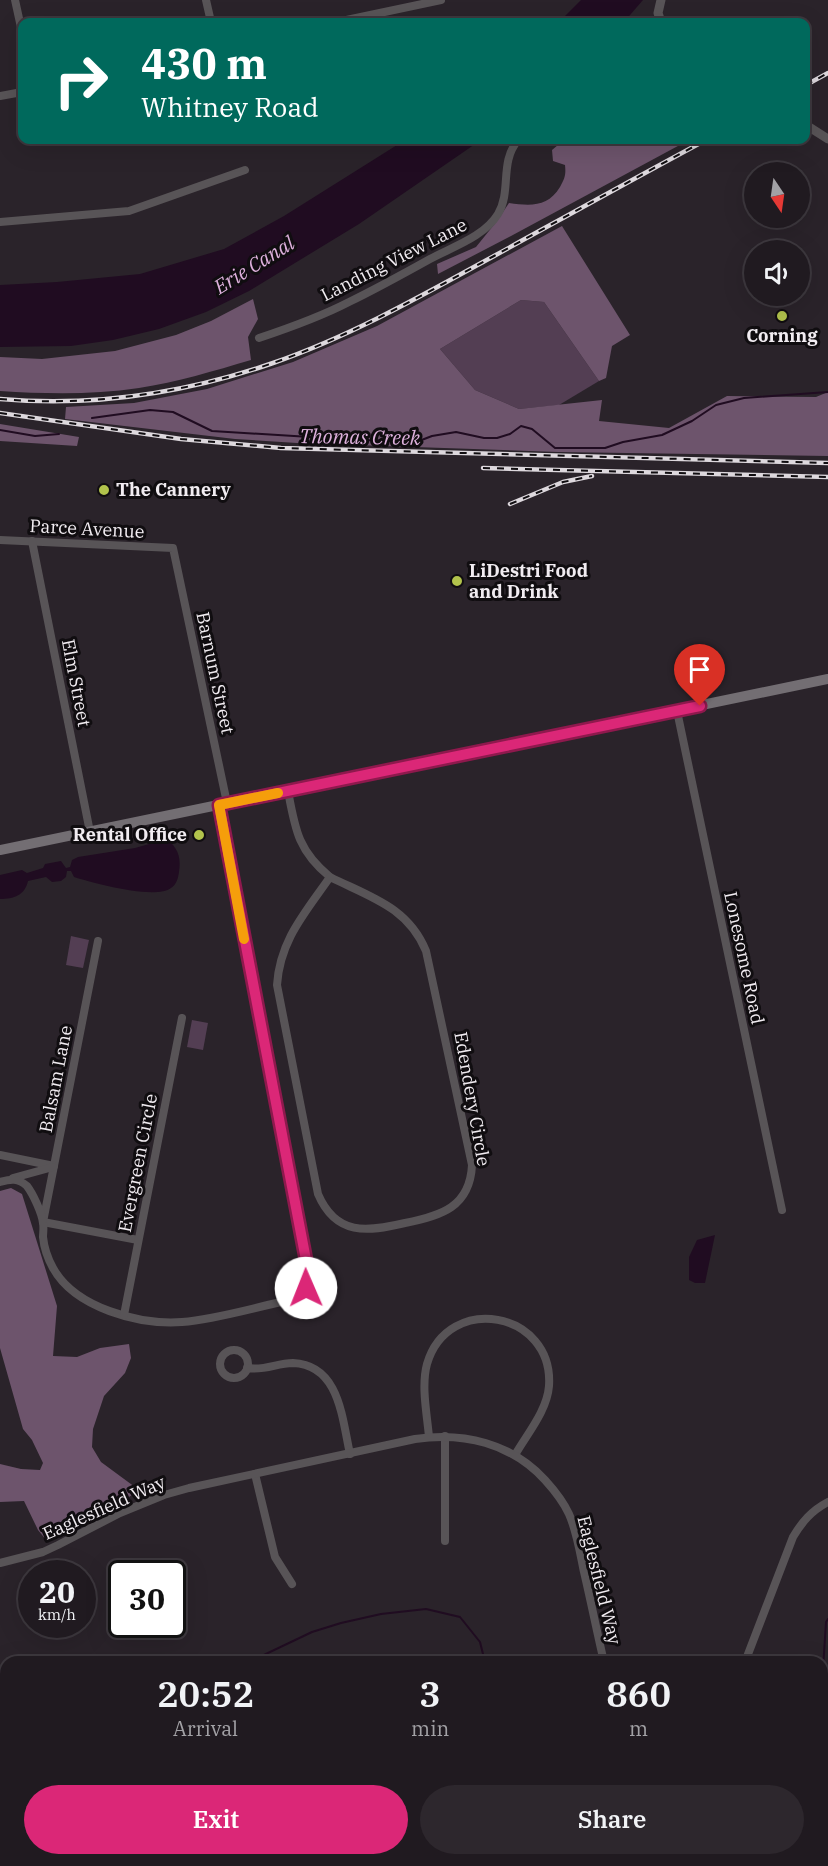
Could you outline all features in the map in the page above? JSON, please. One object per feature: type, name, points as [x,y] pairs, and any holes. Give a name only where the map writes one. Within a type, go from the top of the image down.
[{"type":"main road","points":[[0,850],[828,679]]},
{"type":"street","points":[[15,0],[19,18]]},
{"type":"street","points":[[206,0],[210,18]]},
{"type":"street","points":[[356,18],[440,0]]},
{"type":"street","points":[[659,18],[661,0]]},
{"type":"street","points":[[0,96],[18,93]]},
{"type":"street","points":[[810,128],[828,139]]},
{"type":"street","name":"Landing View Lane","points":[[259,338],[296,326],[347,303],[478,234],[498,213],[504,195],[506,164],[509,153],[515,144]]},
{"type":"street","points":[[0,222],[129,212],[245,170]]},
{"type":"street","name":"Parce Avenue","points":[[0,540],[173,548]]},
{"type":"street","name":"Elm Street","points":[[32,541],[90,832]]},
{"type":"street","name":"Barnum Street","points":[[124,1315],[165,1322],[199,1320],[292,1300],[302,1293],[309,1280],[223,804],[173,548]]},
{"type":"street","name":"Lonesome Road","points":[[677,711],[782,1210]]},
{"type":"street","name":"Edendery Circle","points":[[288,790],[295,825],[302,845],[313,862],[330,877],[398,913],[412,926],[426,951],[472,1165],[470,1180],[462,1197],[438,1216],[375,1229],[356,1229],[333,1217],[318,1194],[277,985],[285,944],[330,877]]},
{"type":"street","name":"Balsam Lane","points":[[44,1222],[98,941]]},
{"type":"street","name":"Evergreen Circle","points":[[124,1315],[182,1018]]},
{"type":"street","points":[[0,1155],[53,1166]]},
{"type":"street","points":[[0,1182],[53,1166]]},
{"type":"street","points":[[12,1178],[27,1186],[44,1222],[45,1248],[58,1275],[84,1299],[97,1307],[124,1315]]},
{"type":"street","points":[[44,1222],[138,1240]]},
{"type":"street","points":[[429,1437],[425,1379],[428,1362],[435,1345],[446,1334],[463,1323],[488,1318],[505,1320],[521,1328],[538,1345],[545,1358],[549,1377],[546,1401],[514,1455]]},
{"type":"street","points":[[247,1368],[260,1370],[295,1364],[306,1365],[319,1372],[330,1382],[335,1392],[350,1454]]},
{"type":"street","points":[[445,1436],[445,1541]]},
{"type":"street","name":"Eaglesfield Way","points":[[0,1563],[43,1552],[128,1509],[164,1495],[429,1437],[445,1436],[486,1442],[514,1455],[541,1476],[562,1500],[578,1540],[603,1656]]},
{"type":"street","points":[[255,1474],[275,1557],[292,1584]]},
{"type":"street","points":[[747,1656],[793,1538],[804,1520],[828,1502]]},
{"type":"shaded area","points":[[559,144],[682,144],[438,274],[437,264],[476,247],[509,203],[538,204],[555,194],[564,179],[565,165],[553,161],[552,150]]},
{"type":"shaded area","points":[[562,226],[630,335],[612,346],[606,378],[599,381],[544,302],[521,300],[440,349],[475,390],[519,409],[602,400],[599,421],[669,428],[727,396],[816,397],[828,392],[828,456],[558,452],[297,443],[235,439],[65,419],[66,407],[134,403],[207,389],[293,362],[377,326]]},
{"type":"shaded area","points":[[253,299],[258,319],[248,337],[251,360],[153,386],[122,390],[70,393],[0,391],[0,357],[42,359],[115,351],[176,335],[211,321]]},
{"type":"shaded area","points":[[521,300],[544,302],[599,381],[559,405],[519,409],[475,390],[440,349]]},
{"type":"shaded area","points":[[0,424],[79,437],[77,446],[0,441]]},
{"type":"shaded area","points":[[71,936],[89,940],[83,968],[66,965]]},
{"type":"shaded area","points":[[192,1020],[208,1023],[203,1050],[187,1047]]},
{"type":"shaded area","points":[[11,1188],[22,1194],[57,1306],[53,1356],[77,1357],[100,1348],[129,1344],[131,1358],[125,1373],[104,1396],[93,1429],[92,1447],[101,1462],[139,1490],[95,1518],[47,1541],[38,1530],[24,1501],[0,1502],[0,1464],[21,1469],[40,1470],[43,1463],[32,1440],[23,1429],[0,1348],[0,1191]]},
{"type":"water","points":[[581,0],[643,0],[627,18],[563,18]]},
{"type":"water","name":"Erie Canal","points":[[399,144],[475,144],[359,224],[249,291],[206,312],[159,329],[113,340],[71,346],[0,347],[0,285],[140,274],[224,249],[284,216]]},
{"type":"water","points":[[163,840],[170,842],[175,848],[180,863],[176,883],[163,891],[138,891],[109,886],[74,877],[71,871],[67,871],[66,877],[61,881],[52,882],[46,877],[28,881],[22,893],[0,899],[0,875],[22,870],[27,873],[43,868],[45,864],[61,861],[66,868],[70,867],[72,860],[78,857],[135,848]]},
{"type":"water","points":[[715,1235],[705,1283],[695,1283],[689,1280],[689,1257],[697,1240]]},
{"type":"waterway","name":"Thomas Creek","points":[[92,418],[150,410],[173,412],[212,431],[358,440],[419,441],[456,432],[484,438],[497,438],[510,434],[521,426],[532,429],[555,448],[605,448],[623,442],[662,435],[692,421],[716,405],[744,398],[828,392]]},
{"type":"waterway","name":"Thomas Creek","points":[[0,430],[35,436],[59,434]]},
{"type":"waterway","points":[[262,1656],[312,1632],[341,1623],[381,1614],[426,1609],[460,1617],[480,1642],[484,1656]]},
{"type":"waterway","points":[[824,1656],[828,1619]]},
{"type":"railway","points":[[810,83],[828,73]]},
{"type":"railway","points":[[0,399],[69,401],[138,395],[207,382],[273,363],[386,314],[699,144]]},
{"type":"railway","points":[[0,413],[181,439],[281,448],[828,463]]},
{"type":"railway","points":[[483,468],[828,477]]},
{"type":"railway","points":[[510,504],[563,482],[592,476]]},
{"type":"slow traffic","points":[[244,939],[219,805],[278,793]]},
{"type":"place","name":"Corning","points":[[782,316]]},
{"type":"place","name":"The Cannery","points":[[104,490]]},
{"type":"place","name":"LiDestri Food and Drink","points":[[457,581]]},
{"type":"place","name":"Rental Office","points":[[199,835]]},
{"type":"route","points":[[306,1288],[309,1280],[307,1265],[219,805],[700,706]]}]
